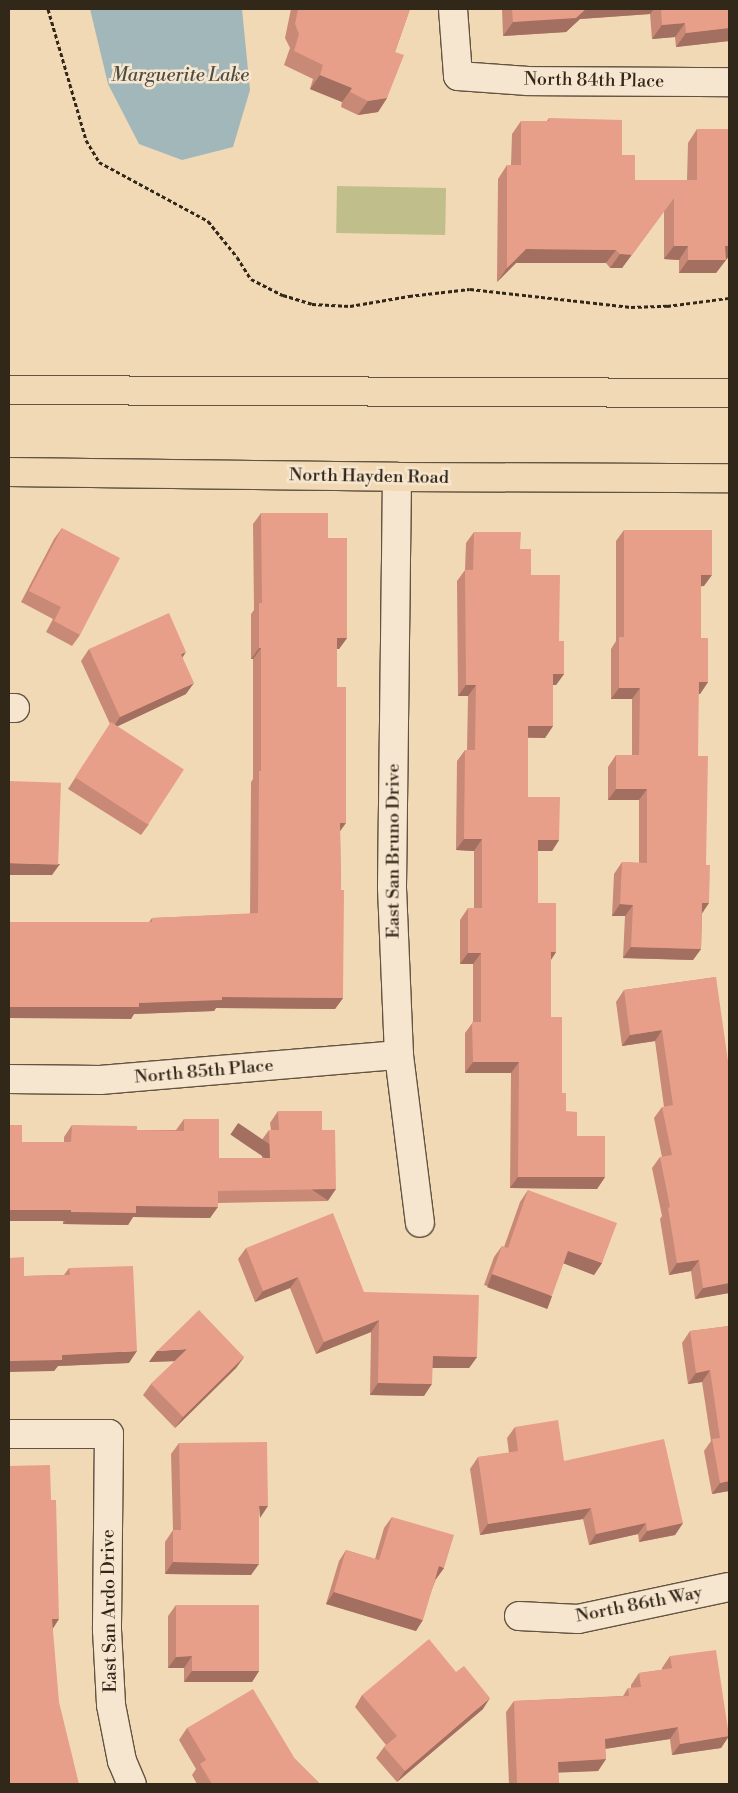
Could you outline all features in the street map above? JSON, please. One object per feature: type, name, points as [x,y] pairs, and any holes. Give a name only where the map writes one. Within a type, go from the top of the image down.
[{"type":"main road","points":[[9,390],[729,393]]},
{"type":"main road","name":"North Hayden Road","points":[[9,472],[397,477],[729,478]]},
{"type":"street","name":"North 84th Place","points":[[453,9],[458,76],[528,81],[729,82]]},
{"type":"street","name":"East San Bruno Drive","points":[[397,477],[392,888],[399,1054],[420,1223]]},
{"type":"street","name":"North 85th Place","points":[[9,1079],[100,1080],[399,1054]]},
{"type":"street","name":"East San Ardo Drive","points":[[9,1434],[109,1434],[107,1630],[111,1705],[122,1761],[132,1784]]},
{"type":"street","name":"North 86th Way","points":[[519,1616],[578,1619],[729,1587]]},
{"type":"path","points":[[48,9],[86,140],[99,162],[208,221],[237,257],[250,279],[283,295],[312,304],[350,306],[408,296],[470,289],[631,307],[667,306],[729,298]]},
{"type":"shaded area","points":[[337,186],[446,188],[445,235],[336,233]]},
{"type":"water","name":"Marguerite Lake","points":[[90,9],[242,9],[250,90],[233,147],[182,160],[139,144],[108,84]]},
{"type":"building","points":[[298,9],[410,9],[395,52],[404,55],[387,98],[368,101],[350,92],[352,88],[320,75],[323,65],[294,51],[299,34],[295,24]]},
{"type":"building","points":[[512,9],[586,9],[576,18],[513,22]]},
{"type":"building","points":[[661,9],[729,9],[729,28],[686,33],[685,23],[662,25]]},
{"type":"building","points":[[549,118],[622,120],[622,155],[635,155],[635,180],[697,180],[697,129],[729,129],[729,246],[725,246],[726,260],[688,260],[688,246],[674,246],[674,198],[632,255],[620,254],[616,250],[526,249],[507,268],[507,165],[521,165],[521,121],[549,121]]},
{"type":"building","points":[[261,513],[328,513],[328,538],[347,538],[347,638],[337,638],[337,687],[346,687],[346,823],[340,823],[341,890],[344,890],[343,998],[222,997],[222,1000],[139,1003],[139,1007],[9,1007],[9,922],[152,922],[152,918],[258,913],[259,771],[261,771],[259,603],[262,603]]},
{"type":"building","points":[[62,528],[120,558],[80,635],[54,621],[61,607],[29,591]]},
{"type":"building","points":[[624,530],[712,530],[712,575],[701,575],[701,638],[708,638],[708,682],[699,682],[698,756],[708,756],[706,865],[710,865],[709,903],[702,903],[701,949],[631,947],[633,905],[620,904],[622,862],[647,863],[647,789],[616,789],[616,755],[639,755],[640,688],[619,688],[619,637],[624,637]]},
{"type":"building","points":[[474,532],[521,532],[520,549],[531,549],[531,575],[560,575],[559,641],[564,641],[564,674],[553,674],[553,726],[528,726],[528,797],[560,797],[559,840],[538,840],[538,903],[556,903],[556,952],[551,952],[551,1017],[562,1017],[562,1093],[566,1093],[566,1111],[577,1112],[577,1136],[605,1136],[605,1177],[518,1177],[519,1062],[473,1062],[472,1022],[481,1022],[481,953],[468,953],[468,908],[482,908],[482,839],[464,839],[465,750],[475,750],[476,685],[466,685],[465,570],[473,570]]},
{"type":"building","points":[[169,613],[186,652],[181,654],[194,683],[120,717],[89,649]]},
{"type":"building","points":[[111,722],[184,769],[148,825],[75,777]]},
{"type":"building","points":[[9,781],[61,783],[58,865],[9,863]]},
{"type":"building","points":[[716,977],[729,1068],[729,1283],[703,1288],[699,1260],[677,1263],[668,1208],[670,1207],[660,1157],[672,1155],[662,1107],[673,1105],[662,1030],[630,1035],[624,990]]},
{"type":"building","points":[[278,1111],[322,1111],[322,1130],[335,1130],[336,1189],[218,1191],[218,1207],[136,1206],[136,1213],[9,1210],[9,1125],[22,1125],[22,1142],[71,1142],[72,1125],[137,1126],[137,1130],[184,1131],[184,1119],[219,1119],[219,1158],[270,1158],[269,1130],[279,1130]]},
{"type":"building","points":[[528,1190],[617,1223],[602,1263],[568,1251],[552,1296],[492,1274],[502,1246],[508,1248]]},
{"type":"building","points":[[333,1213],[364,1292],[479,1295],[477,1357],[433,1356],[432,1384],[378,1383],[379,1320],[324,1342],[298,1277],[263,1291],[246,1248]]},
{"type":"building","points":[[24,1257],[24,1276],[70,1275],[69,1268],[133,1266],[137,1351],[62,1355],[62,1360],[9,1361],[9,1258]]},
{"type":"building","points":[[199,1310],[244,1357],[183,1417],[151,1384],[187,1349],[157,1351]]},
{"type":"building","points":[[729,1326],[729,1481],[720,1483],[712,1439],[720,1438],[710,1370],[696,1373],[690,1331]]},
{"type":"building","points":[[558,1420],[564,1461],[664,1439],[683,1523],[647,1531],[646,1523],[596,1534],[591,1508],[488,1524],[478,1457],[518,1451],[515,1427]]},
{"type":"building","points":[[267,1442],[268,1506],[259,1506],[259,1564],[173,1562],[173,1530],[181,1530],[179,1443]]},
{"type":"building","points":[[50,1465],[51,1500],[56,1500],[59,1619],[52,1619],[59,1702],[79,1784],[9,1784],[9,1466]]},
{"type":"building","points":[[392,1517],[454,1535],[444,1568],[439,1566],[423,1620],[334,1592],[346,1550],[379,1560]]},
{"type":"building","points":[[176,1605],[259,1605],[259,1671],[192,1671],[192,1656],[176,1657]]},
{"type":"building","points":[[429,1639],[456,1672],[464,1666],[490,1698],[405,1771],[384,1747],[397,1736],[362,1695]]},
{"type":"building","points":[[716,1650],[729,1736],[680,1744],[678,1727],[605,1739],[606,1759],[558,1762],[559,1784],[517,1784],[514,1701],[629,1696],[628,1688],[641,1687],[639,1673],[672,1668],[670,1656]]},
{"type":"building","points":[[253,1689],[295,1759],[320,1784],[212,1784],[200,1764],[206,1760],[187,1728]]}]
